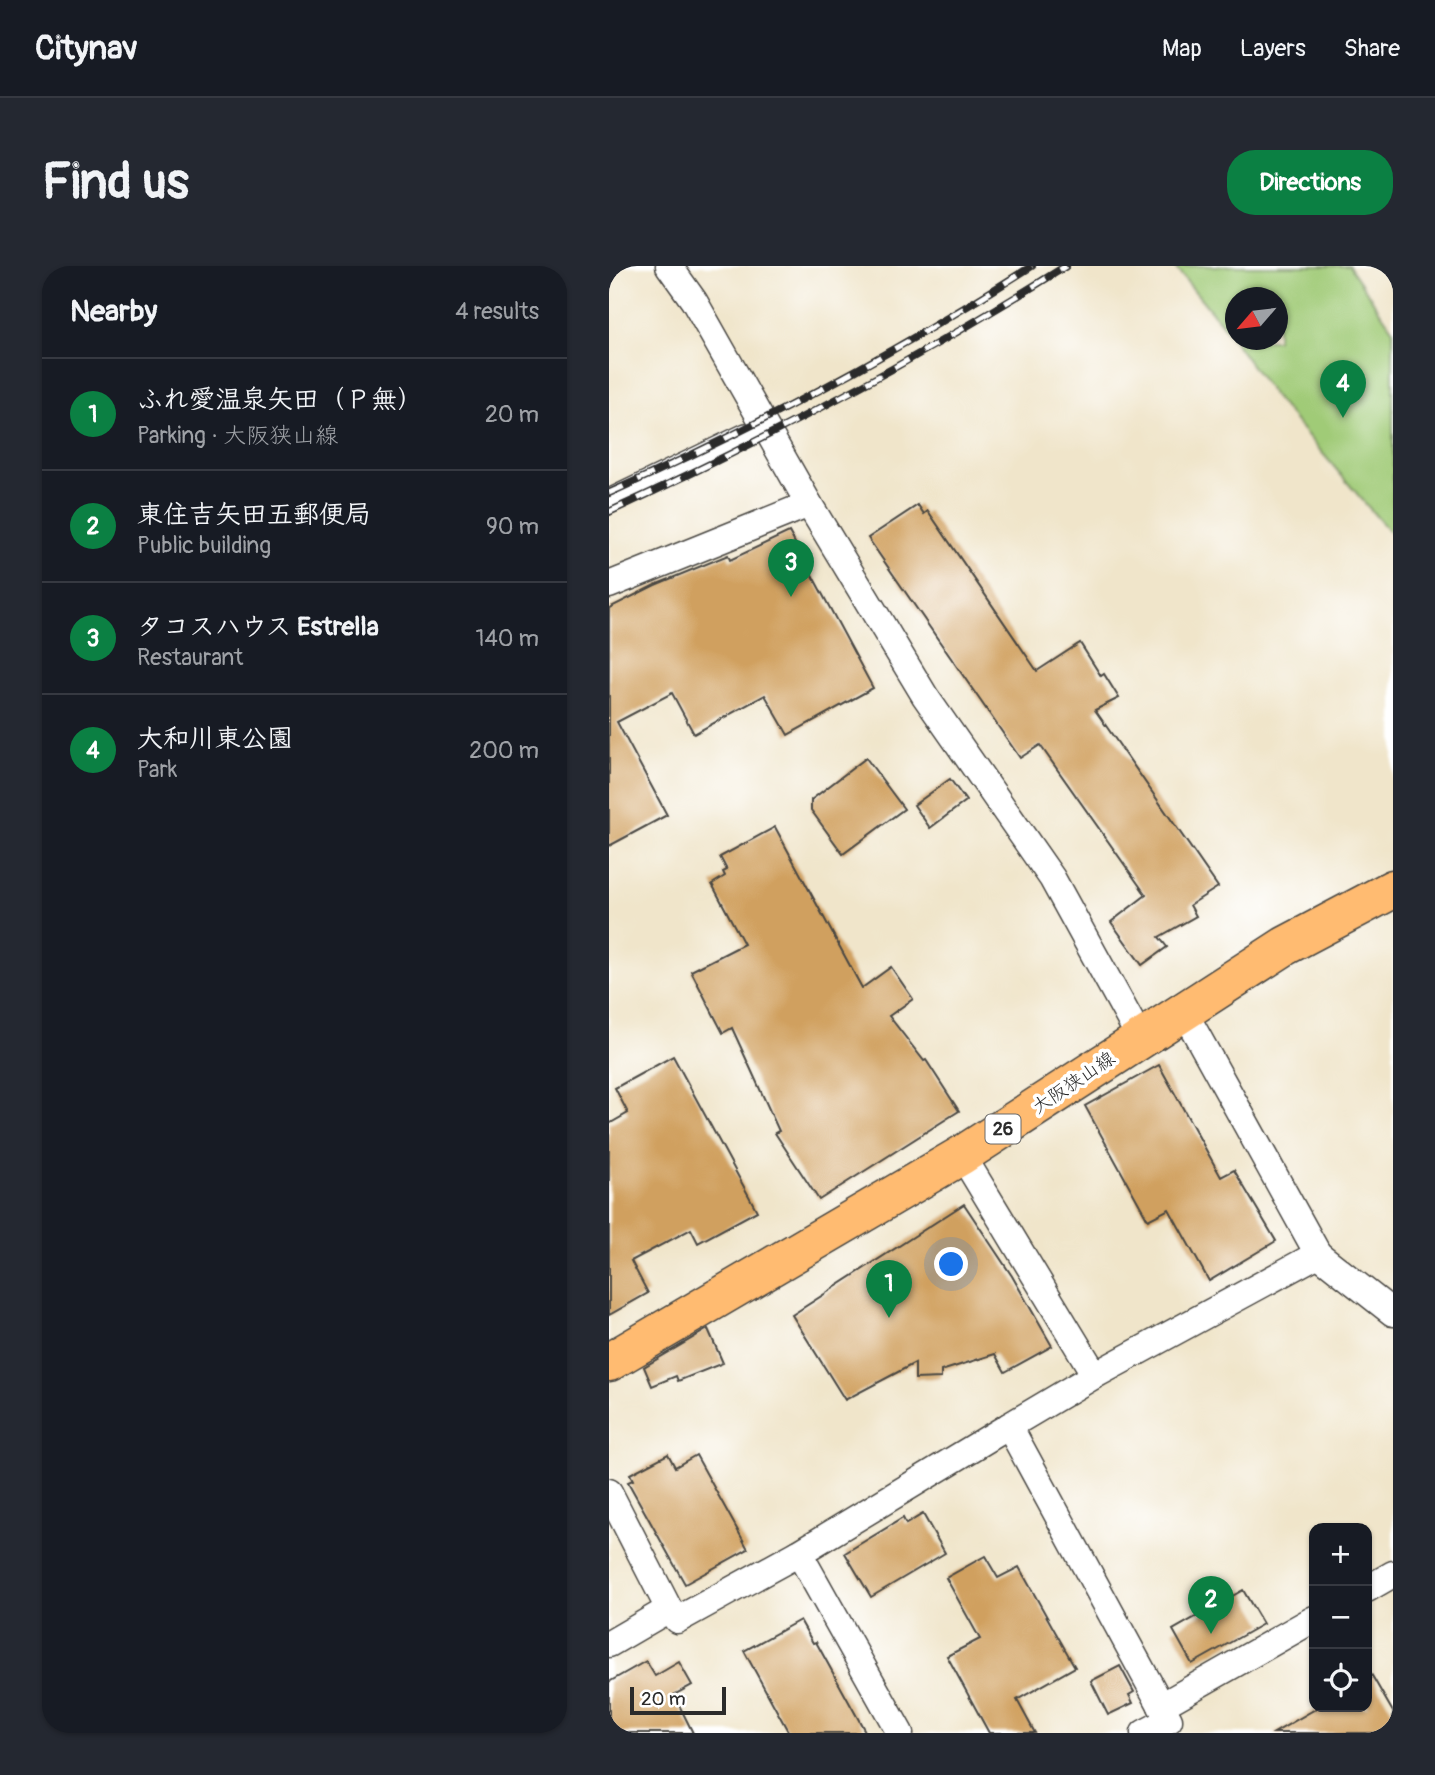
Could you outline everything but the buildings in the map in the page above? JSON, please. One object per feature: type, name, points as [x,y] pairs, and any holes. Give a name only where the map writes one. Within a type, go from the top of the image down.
[{"type":"main road","name":"大阪狭山線","points":[[609,1362],[962,1155],[1285,946],[1393,889]]},
{"type":"street","points":[[669,266],[694,301],[809,504],[925,696],[1052,878],[1140,1038]]},
{"type":"street","points":[[609,500],[746,434]]},
{"type":"street","points":[[609,585],[809,504]]},
{"type":"street","points":[[1183,1010],[1318,1254],[1393,1313]]},
{"type":"street","points":[[962,1155],[1095,1375]]},
{"type":"street","points":[[609,1492],[677,1620],[799,1553],[1095,1375],[1318,1254]]},
{"type":"street","points":[[1009,1426],[1169,1720]]},
{"type":"street","points":[[799,1553],[899,1733]]},
{"type":"street","points":[[1372,1586],[1393,1574]]},
{"type":"street","points":[[609,1644],[669,1609]]},
{"type":"street","points":[[1144,1733],[1169,1720],[1309,1622]]},
{"type":"green space","points":[[1174,266],[1349,266],[1393,330],[1393,536],[1272,394],[1240,350],[1288,350],[1288,287],[1225,287],[1225,329]]},
{"type":"railway","points":[[609,493],[718,442],[825,387],[929,329],[1032,266]]},
{"type":"railway","points":[[609,512],[842,397],[1066,266]]},
{"type":"place","name":"大和川東公園","points":[[1343,418]]},
{"type":"place","name":"タコスハウス Estrella","points":[[791,597]]},
{"type":"place","name":"ふれ愛温泉矢田（Ｐ無）","points":[[889,1318]]},
{"type":"place","name":"東住吉矢田五郵便局","points":[[1211,1634]]}]
